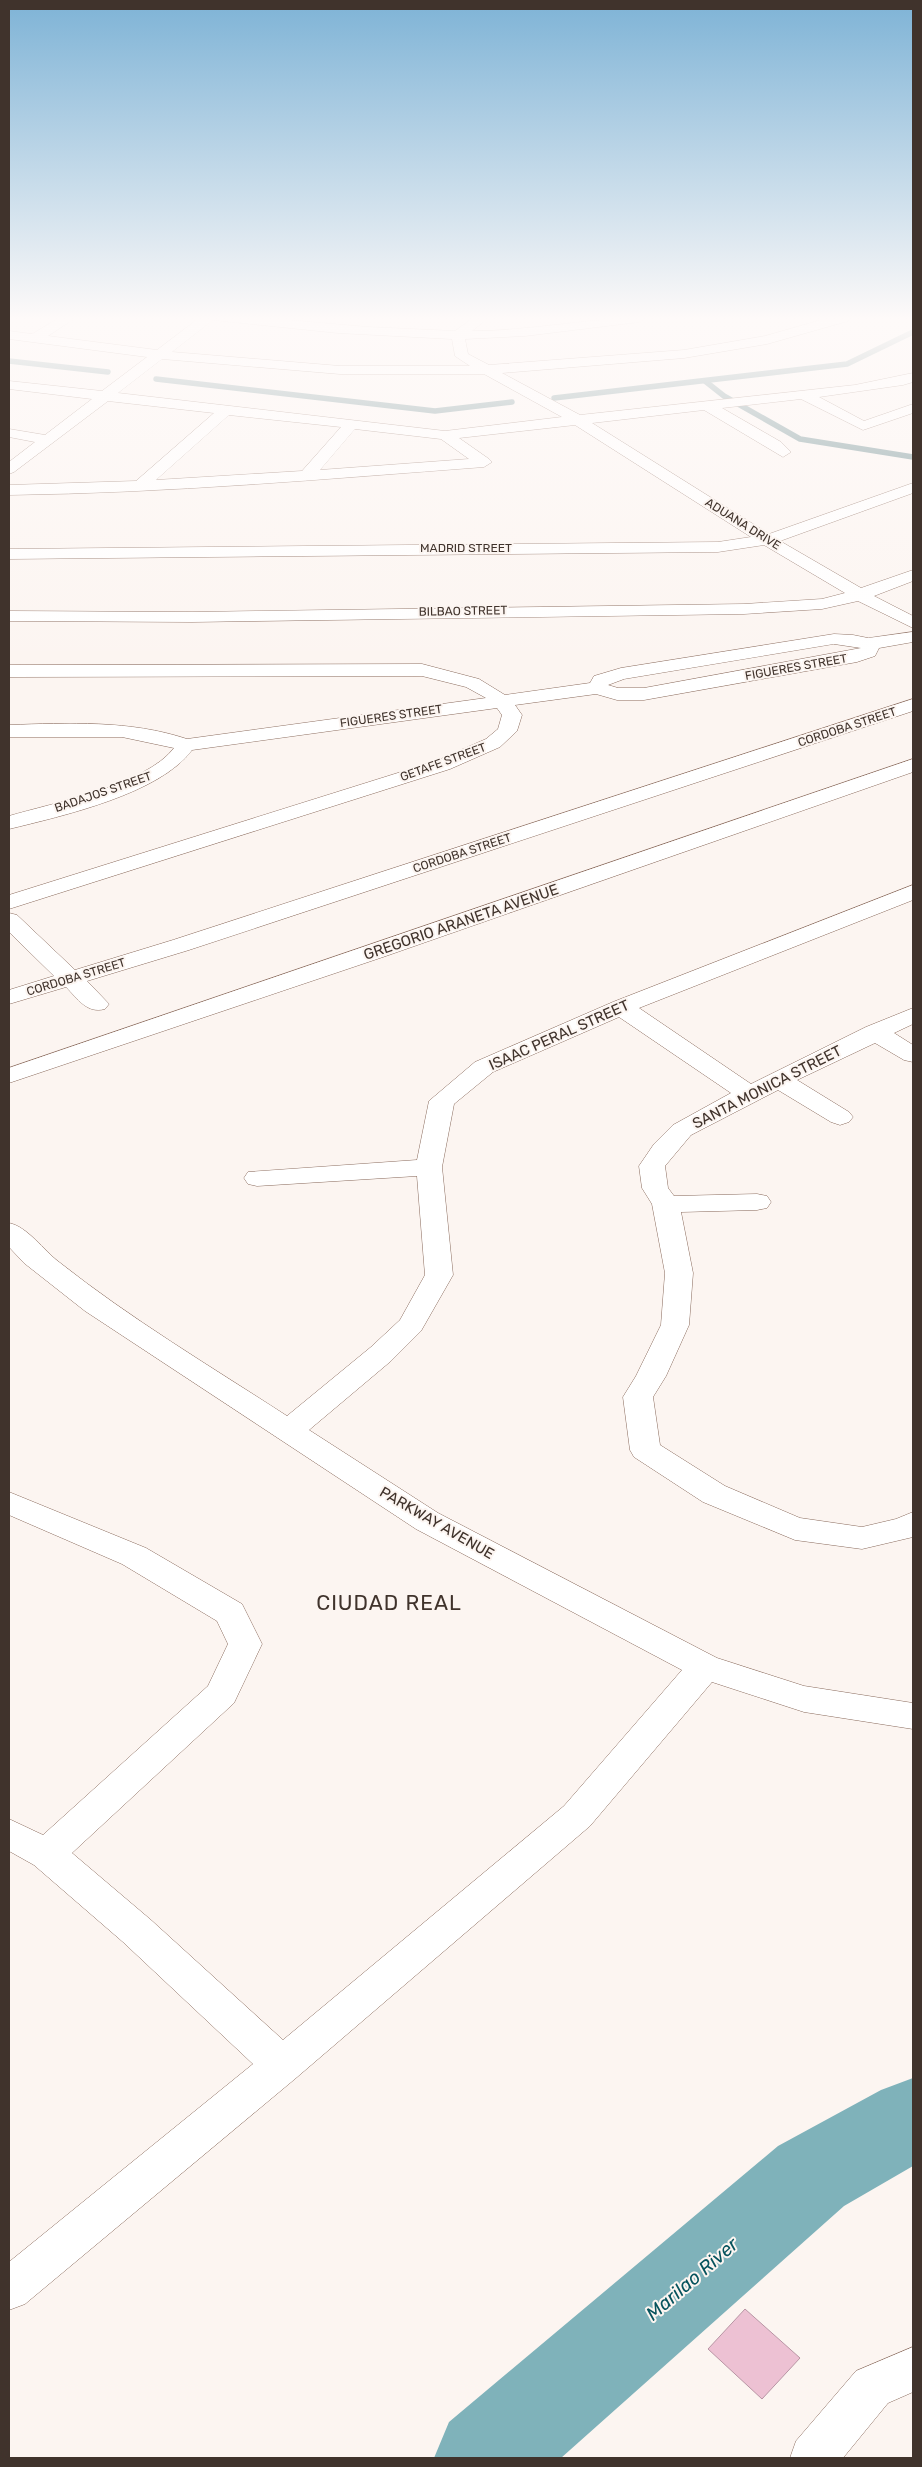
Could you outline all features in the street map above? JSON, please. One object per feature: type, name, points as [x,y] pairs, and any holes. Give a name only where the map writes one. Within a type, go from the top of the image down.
[{"type":"street","points":[[10,433],[49,440]]},
{"type":"street","points":[[9,468],[57,433]]},
{"type":"street","points":[[138,487],[200,433]]},
{"type":"street","points":[[305,477],[344,433]]},
{"type":"street","points":[[427,433],[445,435],[463,433]]},
{"type":"street","name":"ADUANA DRIVE","points":[[598,433],[767,540],[860,595],[913,623]]},
{"type":"street","points":[[756,433],[776,445],[783,452]]},
{"type":"street","points":[[9,490],[138,487],[305,477],[484,462],[445,435]]},
{"type":"street","name":"MADRID STREET","points":[[9,554],[718,547],[767,540],[913,488]]},
{"type":"street","name":"BILBAO STREET","points":[[9,616],[192,617],[489,611],[744,609],[822,604],[860,595],[913,575]]},
{"type":"street","name":"FIGUERES STREET","points":[[186,746],[597,688],[617,694],[644,694],[857,656],[869,652],[870,648],[867,644],[913,637]]},
{"type":"street","points":[[9,671],[422,670],[475,683],[503,700]]},
{"type":"street","name":"GETAFE STREET","points":[[9,902],[434,768],[475,753],[493,743],[507,731],[512,714],[503,700]]},
{"type":"street","name":"CORDOBA STREET","points":[[9,997],[181,946],[913,705]]},
{"type":"street","points":[[9,731],[133,732],[156,735],[186,746]]},
{"type":"street","name":"BADAJOS STREET","points":[[9,823],[130,786],[154,776],[182,755],[186,746]]},
{"type":"street","name":"GREGORIO ARANETA AVENUE","points":[[9,1076],[375,952],[913,765]]},
{"type":"street","name":"ISAAC PERAL STREET","points":[[288,1431],[382,1354],[412,1325],[439,1276],[429,1167],[442,1101],[484,1068],[621,1007],[913,892]]},
{"type":"street","points":[[9,920],[97,1004]]},
{"type":"street","points":[[621,1007],[749,1094]]},
{"type":"street","name":"SANTA MONICA STREET","points":[[913,1015],[749,1094],[682,1130],[663,1150],[652,1166],[655,1188],[666,1204],[679,1273],[675,1324],[651,1376],[638,1396],[645,1450],[714,1494],[795,1529],[862,1538],[906,1528],[913,1523]]},
{"type":"street","points":[[876,1032],[913,1056]]},
{"type":"street","points":[[779,1080],[840,1117]]},
{"type":"street","points":[[258,1178],[429,1167]]},
{"type":"street","points":[[666,1204],[757,1202]]},
{"type":"street","name":"PARKWAY AVENUE","points":[[9,1231],[34,1257],[94,1305],[426,1521],[705,1667],[804,1699],[913,1716]]},
{"type":"street","points":[[9,1503],[134,1556],[214,1603],[230,1613],[245,1644],[222,1694],[47,1854]]},
{"type":"street","points":[[9,2290],[282,2065],[578,1816],[705,1667]]},
{"type":"street","points":[[9,1834],[47,1854],[137,1931],[282,2065]]},
{"type":"street","points":[[813,2458],[872,2387],[913,2369]]},
{"type":"building","points":[[745,2309],[800,2358],[762,2399],[708,2349]]},
{"type":"waterway","points":[[790,433],[800,439],[913,457]]},
{"type":"waterway","name":"Marilao River","points":[[485,2458],[811,2176],[913,2119]]},
{"type":"district","name":"CIUDAD REAL","points":[[389,1602]]}]
